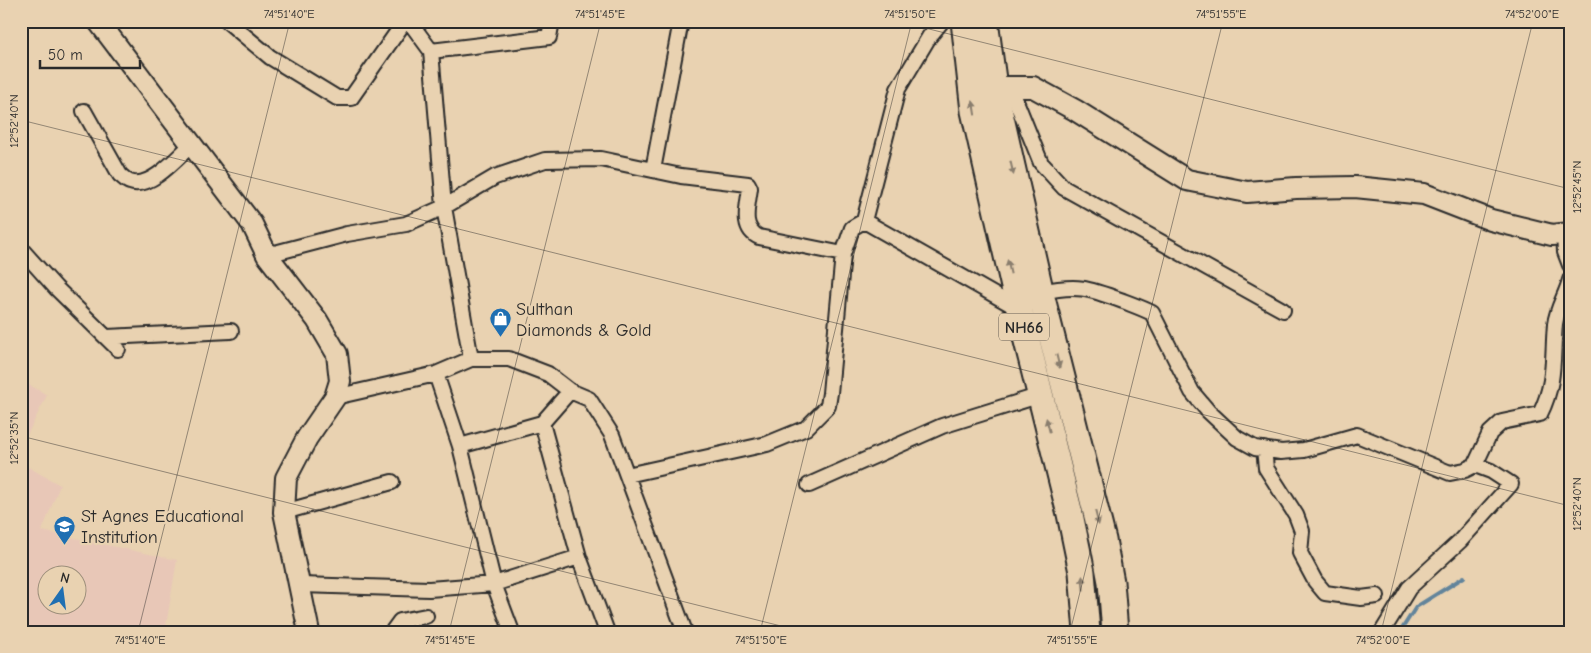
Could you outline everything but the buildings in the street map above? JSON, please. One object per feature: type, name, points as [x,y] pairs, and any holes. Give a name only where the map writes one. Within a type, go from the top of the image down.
[{"type":"highway","name":"NH66","points":[[964,21],[974,111],[1080,562],[1087,632]]},
{"type":"highway","name":"NH66","points":[[986,21],[1002,86],[1041,292],[1103,540],[1111,582],[1115,632]]},
{"type":"street","points":[[98,21],[193,143],[252,224],[267,255],[317,320],[337,354],[340,381],[335,397],[307,438],[286,478],[284,512],[291,552],[301,585],[309,632]]},
{"type":"street","points":[[227,21],[270,57],[337,98],[351,98],[405,21]]},
{"type":"street","points":[[409,21],[431,51],[444,207],[471,360]]},
{"type":"street","points":[[431,51],[549,37],[552,21]]},
{"type":"street","points":[[654,170],[680,21]]},
{"type":"street","points":[[627,475],[767,444],[806,428],[828,406],[843,254],[852,228],[864,221],[898,88],[929,37],[942,21]]},
{"type":"street","points":[[1283,310],[1064,188],[1041,163],[1002,86],[1034,87],[1075,110],[1187,180],[1247,192],[1296,188],[1355,187],[1424,194],[1491,220],[1552,235],[1567,234],[1565,252],[1570,265]]},
{"type":"street","points":[[84,111],[120,175],[130,182],[140,183],[153,179],[193,143]]},
{"type":"street","points":[[267,255],[347,234],[406,224],[444,207],[495,177],[545,160],[601,159],[681,176],[748,184],[750,188],[746,225],[750,233],[759,237],[843,254]]},
{"type":"street","points":[[864,221],[1019,309]]},
{"type":"street","points":[[21,249],[56,288],[118,349]]},
{"type":"street","points":[[1041,292],[1061,288],[1082,287],[1101,292],[1152,313],[1192,392],[1208,411],[1237,438],[1255,448],[1281,452],[1304,450],[1357,435],[1450,473],[1465,470],[1475,465],[1490,433],[1502,422],[1540,414],[1549,396],[1554,368],[1555,323],[1570,280]]},
{"type":"street","points":[[107,338],[231,331]]},
{"type":"street","points":[[335,397],[436,374],[471,360],[509,359],[548,374],[570,391],[589,399],[612,435],[685,632]]},
{"type":"street","points":[[436,374],[460,446],[494,584],[512,632]]},
{"type":"street","points":[[460,446],[542,423],[570,391]]},
{"type":"street","points":[[809,485],[942,426],[1041,396]]},
{"type":"street","points":[[542,423],[579,557],[607,632]]},
{"type":"street","points":[[1264,449],[1266,468],[1296,515],[1302,531],[1300,553],[1315,580],[1325,593],[1362,598],[1377,596]]},
{"type":"street","points":[[1382,632],[1409,588],[1460,542],[1511,484],[1491,471],[1475,465]]},
{"type":"street","points":[[284,512],[392,482]]},
{"type":"street","points":[[301,585],[429,589],[494,584],[579,557]]},
{"type":"street","points":[[392,632],[400,621],[426,616]]},
{"type":"shaded area","points":[[21,380],[47,395],[21,447]]},
{"type":"shaded area","name":"St Agnes Educational Institution","points":[[21,463],[60,485],[42,531],[177,560],[165,632],[21,632]]},
{"type":"waterway","points":[[1400,632],[1416,607],[1464,577]]},
{"type":"place","name":"Sulthan Diamonds & Gold","points":[[500,338]]},
{"type":"place","name":"St Agnes Educational Institution","points":[[65,545]]}]
